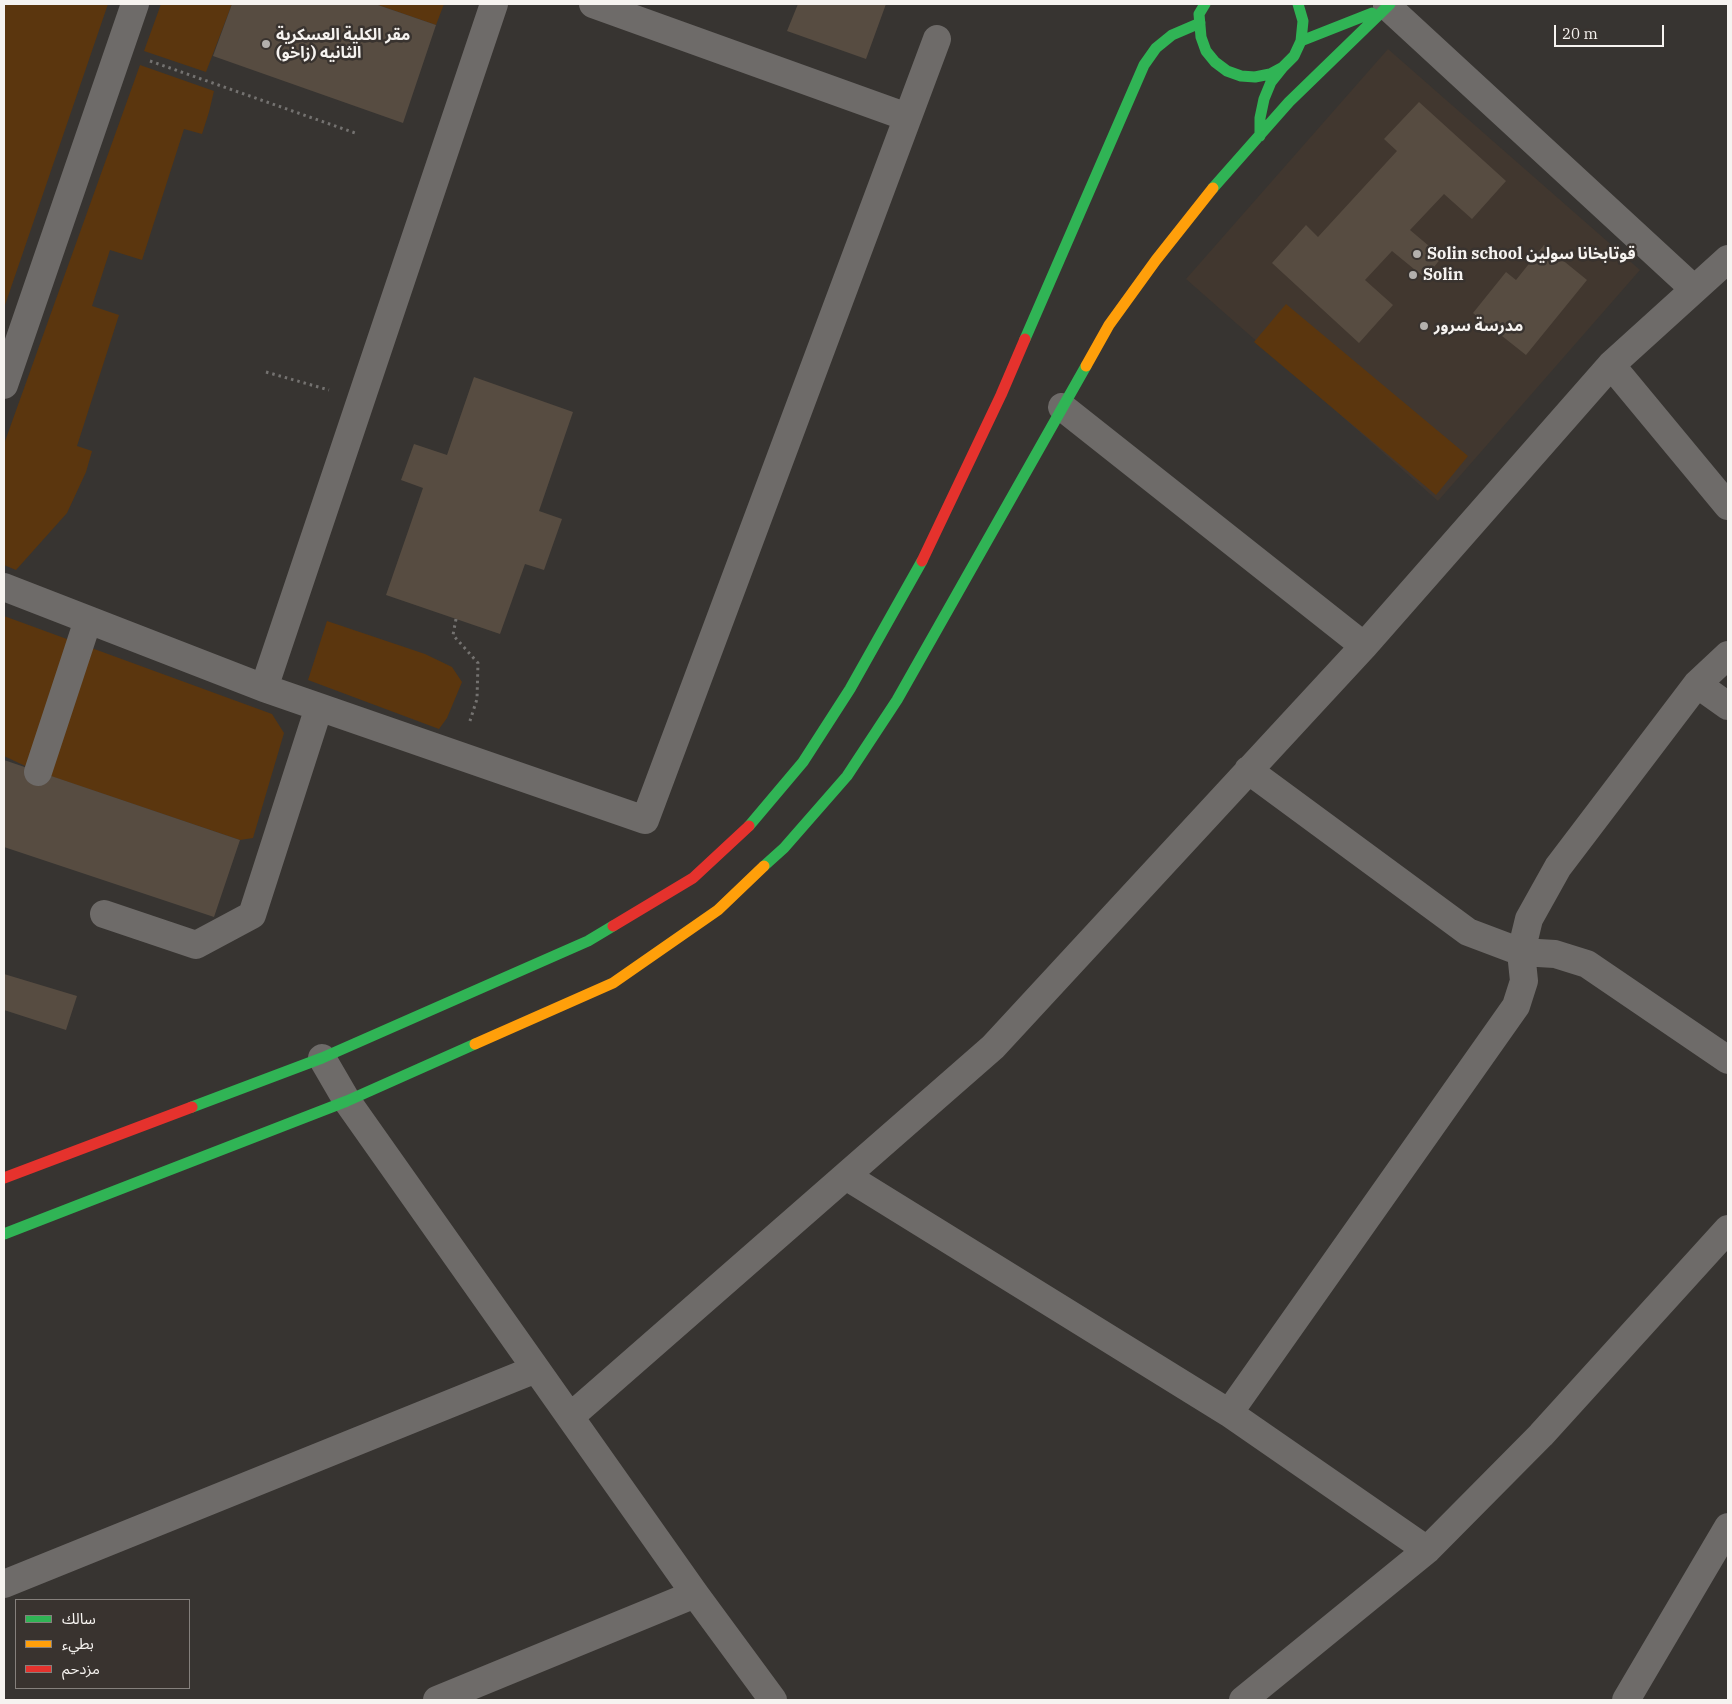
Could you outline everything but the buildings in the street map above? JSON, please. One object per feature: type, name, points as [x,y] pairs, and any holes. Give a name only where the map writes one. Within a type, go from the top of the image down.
[{"type":"main road","points":[[1260,136],[1260,118],[1264,99],[1271,82],[1294,56],[1301,41],[1303,21],[1298,4]]},
{"type":"main road","points":[[1301,41],[1388,5]]},
{"type":"main road","points":[[4,1234],[346,1102],[613,983],[718,910],[784,848],[847,776],[897,700],[1109,325],[1156,260],[1205,196],[1321,70],[1388,5]]},
{"type":"main road","points":[[1199,12],[1201,37],[1206,51],[1215,62],[1227,71],[1241,76],[1255,77],[1270,74],[1283,67]]},
{"type":"main road","points":[[4,1178],[322,1058],[588,941],[693,878],[757,817],[803,762],[850,689],[923,559],[1001,395],[1144,65],[1156,48],[1199,12]]},
{"type":"street","points":[[4,385],[135,4]]},
{"type":"street","points":[[264,688],[494,4]]},
{"type":"street","points":[[593,4],[907,117]]},
{"type":"street","points":[[1388,5],[1694,289]]},
{"type":"street","points":[[4,587],[264,688],[646,820],[936,39]]},
{"type":"street","points":[[570,1416],[993,1047],[1364,646],[1611,365],[1728,259]]},
{"type":"street","points":[[1611,365],[1728,506]]},
{"type":"street","points":[[1062,407],[1364,646]]},
{"type":"street","points":[[38,772],[88,620]]},
{"type":"street","points":[[1229,1413],[1516,1006],[1524,981],[1521,952],[1529,919],[1558,867],[1697,684],[1728,655]]},
{"type":"street","points":[[1697,684],[1728,706]]},
{"type":"street","points":[[104,914],[196,945],[252,915],[319,707]]},
{"type":"street","points":[[1248,770],[1468,932],[1521,952],[1555,954],[1587,964],[1728,1060]]},
{"type":"street","points":[[322,1058],[346,1102],[695,1594],[774,1700]]},
{"type":"street","points":[[846,1176],[1229,1413],[1427,1550]]},
{"type":"street","points":[[1243,1700],[1427,1550],[1541,1435],[1728,1229]]},
{"type":"street","points":[[4,1584],[536,1370]]},
{"type":"street","points":[[1626,1700],[1728,1527]]},
{"type":"street","points":[[437,1700],[695,1594]]},
{"type":"path","points":[[119,50],[358,134]]},
{"type":"path","points":[[266,372],[361,400]]},
{"type":"path","points":[[456,619],[453,635],[478,663],[476,699],[459,756]]},
{"type":"shaded area","points":[[4,4],[108,4],[4,308]]},
{"type":"shaded area","points":[[161,4],[232,4],[206,72],[144,51]]},
{"type":"shaded area","points":[[378,4],[444,4],[436,25]]},
{"type":"shaded area","name":"Solin","points":[[1388,49],[1640,270],[1438,501],[1186,279]]},
{"type":"shaded area","points":[[140,65],[214,91],[209,112],[202,134],[184,129],[142,260],[110,250],[92,306],[119,315],[77,446],[92,451],[86,472],[67,513],[16,570],[4,565],[4,444]]},
{"type":"shaded area","points":[[1286,304],[1468,456],[1436,495],[1254,342]]},
{"type":"shaded area","points":[[4,616],[272,714],[284,733],[253,838],[240,840],[38,772],[4,756]]},
{"type":"shaded area","points":[[327,621],[425,654],[452,667],[462,682],[447,718],[439,729],[308,680]]},
{"type":"traffic: fast","points":[[1205,4],[1199,14],[1201,37],[1206,51],[1215,62],[1227,71],[1241,76],[1255,77],[1270,74],[1283,67],[1294,56],[1301,41],[1303,21],[1298,4]]},
{"type":"traffic: fast","points":[[1213,188],[1289,102],[1390,4]]},
{"type":"traffic: fast","points":[[1301,41],[1372,13]]},
{"type":"traffic: fast","points":[[1025,339],[1144,65],[1156,48],[1172,35],[1200,23]]},
{"type":"traffic: fast","points":[[1260,136],[1260,118],[1264,99],[1271,82],[1283,67]]},
{"type":"traffic: fast","points":[[764,866],[784,848],[847,776],[897,700],[1086,366]]},
{"type":"traffic: fast","points":[[749,826],[803,762],[850,689],[922,561]]},
{"type":"traffic: fast","points":[[192,1107],[322,1058],[588,941],[613,926]]},
{"type":"traffic: fast","points":[[4,1234],[347,1101],[475,1044]]},
{"type":"traffic: slow","points":[[1086,366],[1109,325],[1156,260],[1213,188]]},
{"type":"traffic: slow","points":[[475,1044],[613,983],[718,910],[764,866]]},
{"type":"traffic: jam","points":[[922,561],[1001,395],[1025,339]]},
{"type":"traffic: jam","points":[[613,926],[693,878],[749,826]]},
{"type":"traffic: jam","points":[[4,1178],[192,1107]]},
{"type":"place","name":"مقر الكلية العسكرية الثانيه (زاخو)","points":[[266,44]]},
{"type":"place","name":"Solin school قوتابخانا سولین","points":[[1417,254]]},
{"type":"place","name":"Solin","points":[[1413,275]]},
{"type":"place","name":"مدرسة سرور","points":[[1424,326]]}]
